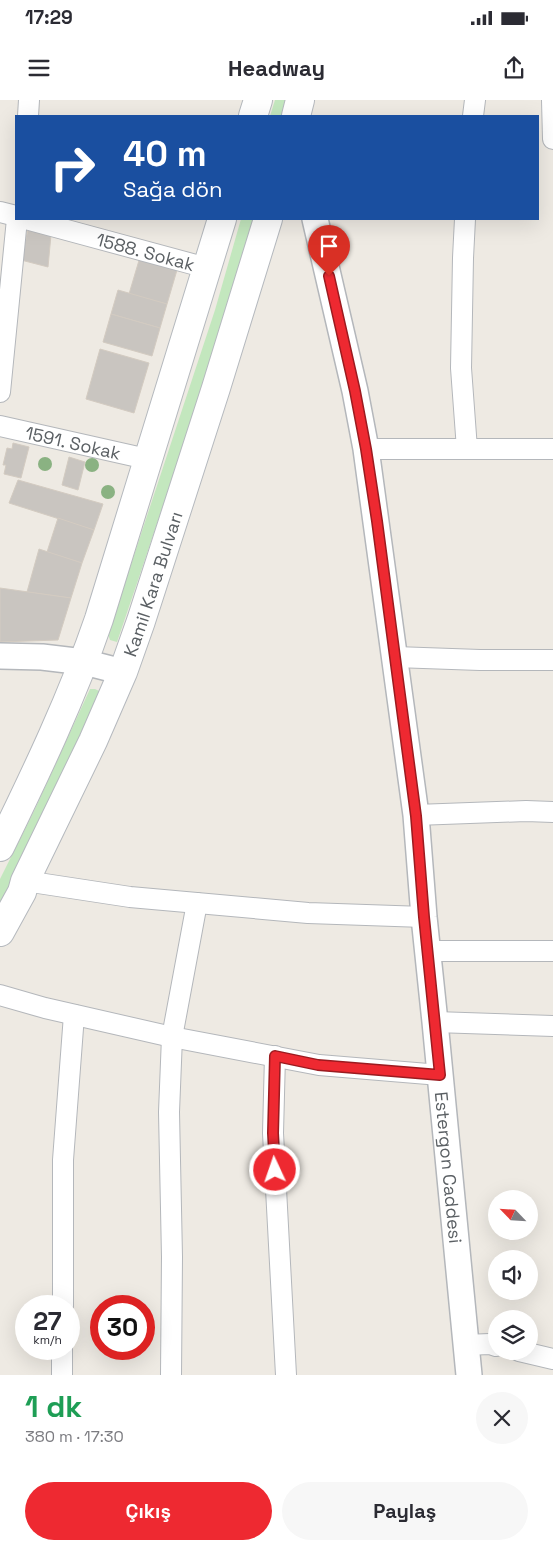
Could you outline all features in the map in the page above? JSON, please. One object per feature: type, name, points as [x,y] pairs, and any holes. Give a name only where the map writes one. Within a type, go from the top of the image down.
[{"type":"main road","points":[[253,115],[258,100]]},
{"type":"main road","points":[[296,115],[300,100]]},
{"type":"main road","points":[[0,847],[23,800],[84,662],[99,619],[222,220]]},
{"type":"main road","name":"Kamil Kara Bulvarı","points":[[0,932],[22,892],[25,881],[93,741],[123,672],[216,388],[268,220]]},
{"type":"street","points":[[28,115],[29,100]]},
{"type":"street","points":[[473,115],[475,100]]},
{"type":"street","points":[[552,100],[553,139]]},
{"type":"street","points":[[0,212],[15,216]]},
{"type":"street","points":[[1,379],[17,220]]},
{"type":"street","name":"1588. Sokak","points":[[30,220],[207,268]]},
{"type":"street","name":"Estergon Caddesi","points":[[316,220],[355,391],[366,449],[395,657],[416,816],[427,951],[469,1375]]},
{"type":"street","points":[[466,220],[463,258],[462,368],[466,449]]},
{"type":"street","name":"1591. Sokak","points":[[0,426],[147,459]]},
{"type":"street","points":[[366,449],[553,449]]},
{"type":"street","points":[[0,656],[42,657],[84,662],[123,672]]},
{"type":"street","points":[[395,657],[553,660]]},
{"type":"street","points":[[416,816],[526,811],[553,812]]},
{"type":"street","points":[[25,881],[130,897],[308,913],[424,917]]},
{"type":"street","points":[[170,1375],[172,1257],[169,1112],[172,1037],[197,903]]},
{"type":"street","points":[[427,951],[553,951]]},
{"type":"street","points":[[0,995],[74,1015],[172,1037],[318,1065],[440,1075]]},
{"type":"street","points":[[63,1295],[63,1160],[74,1015]]},
{"type":"street","points":[[435,1022],[553,1026]]},
{"type":"street","points":[[275,1056],[273,1133],[286,1375]]},
{"type":"street","points":[[466,1345],[488,1344]]},
{"type":"street","points":[[538,1356],[553,1360]]},
{"type":"street","points":[[62,1360],[62,1375]]},
{"type":"green space","points":[[275,100],[286,100],[282,115],[270,115]]},
{"type":"green space","points":[[241,220],[253,220],[170,484],[117,642],[110,640],[108,634],[215,310]]},
{"type":"green space","points":[[90,689],[99,691],[99,695],[48,808],[0,905],[0,879],[35,809]]},
{"type":"building","points":[[28,230],[51,235],[48,267],[21,260]]},
{"type":"building","points":[[140,257],[177,270],[167,304],[129,294]]},
{"type":"building","points":[[118,290],[167,304],[160,328],[111,314]]},
{"type":"building","points":[[111,314],[160,328],[152,356],[103,342]]},
{"type":"building","points":[[100,349],[149,363],[134,413],[86,399]]},
{"type":"building","points":[[13,443],[29,447],[21,478],[4,474],[6,465],[3,465],[7,448],[12,449]]},
{"type":"building","points":[[69,457],[85,462],[78,490],[62,485]]},
{"type":"building","points":[[18,480],[103,504],[94,530],[9,503]]},
{"type":"building","points":[[58,518],[94,530],[82,563],[47,552]]},
{"type":"building","points":[[39,549],[82,563],[71,598],[27,592]]},
{"type":"building","points":[[0,588],[71,598],[58,640],[0,642]]},
{"type":"route","points":[[275,1170],[273,1133],[275,1056],[318,1065],[440,1075],[427,951],[416,816],[377,521],[355,391],[329,276]]}]
